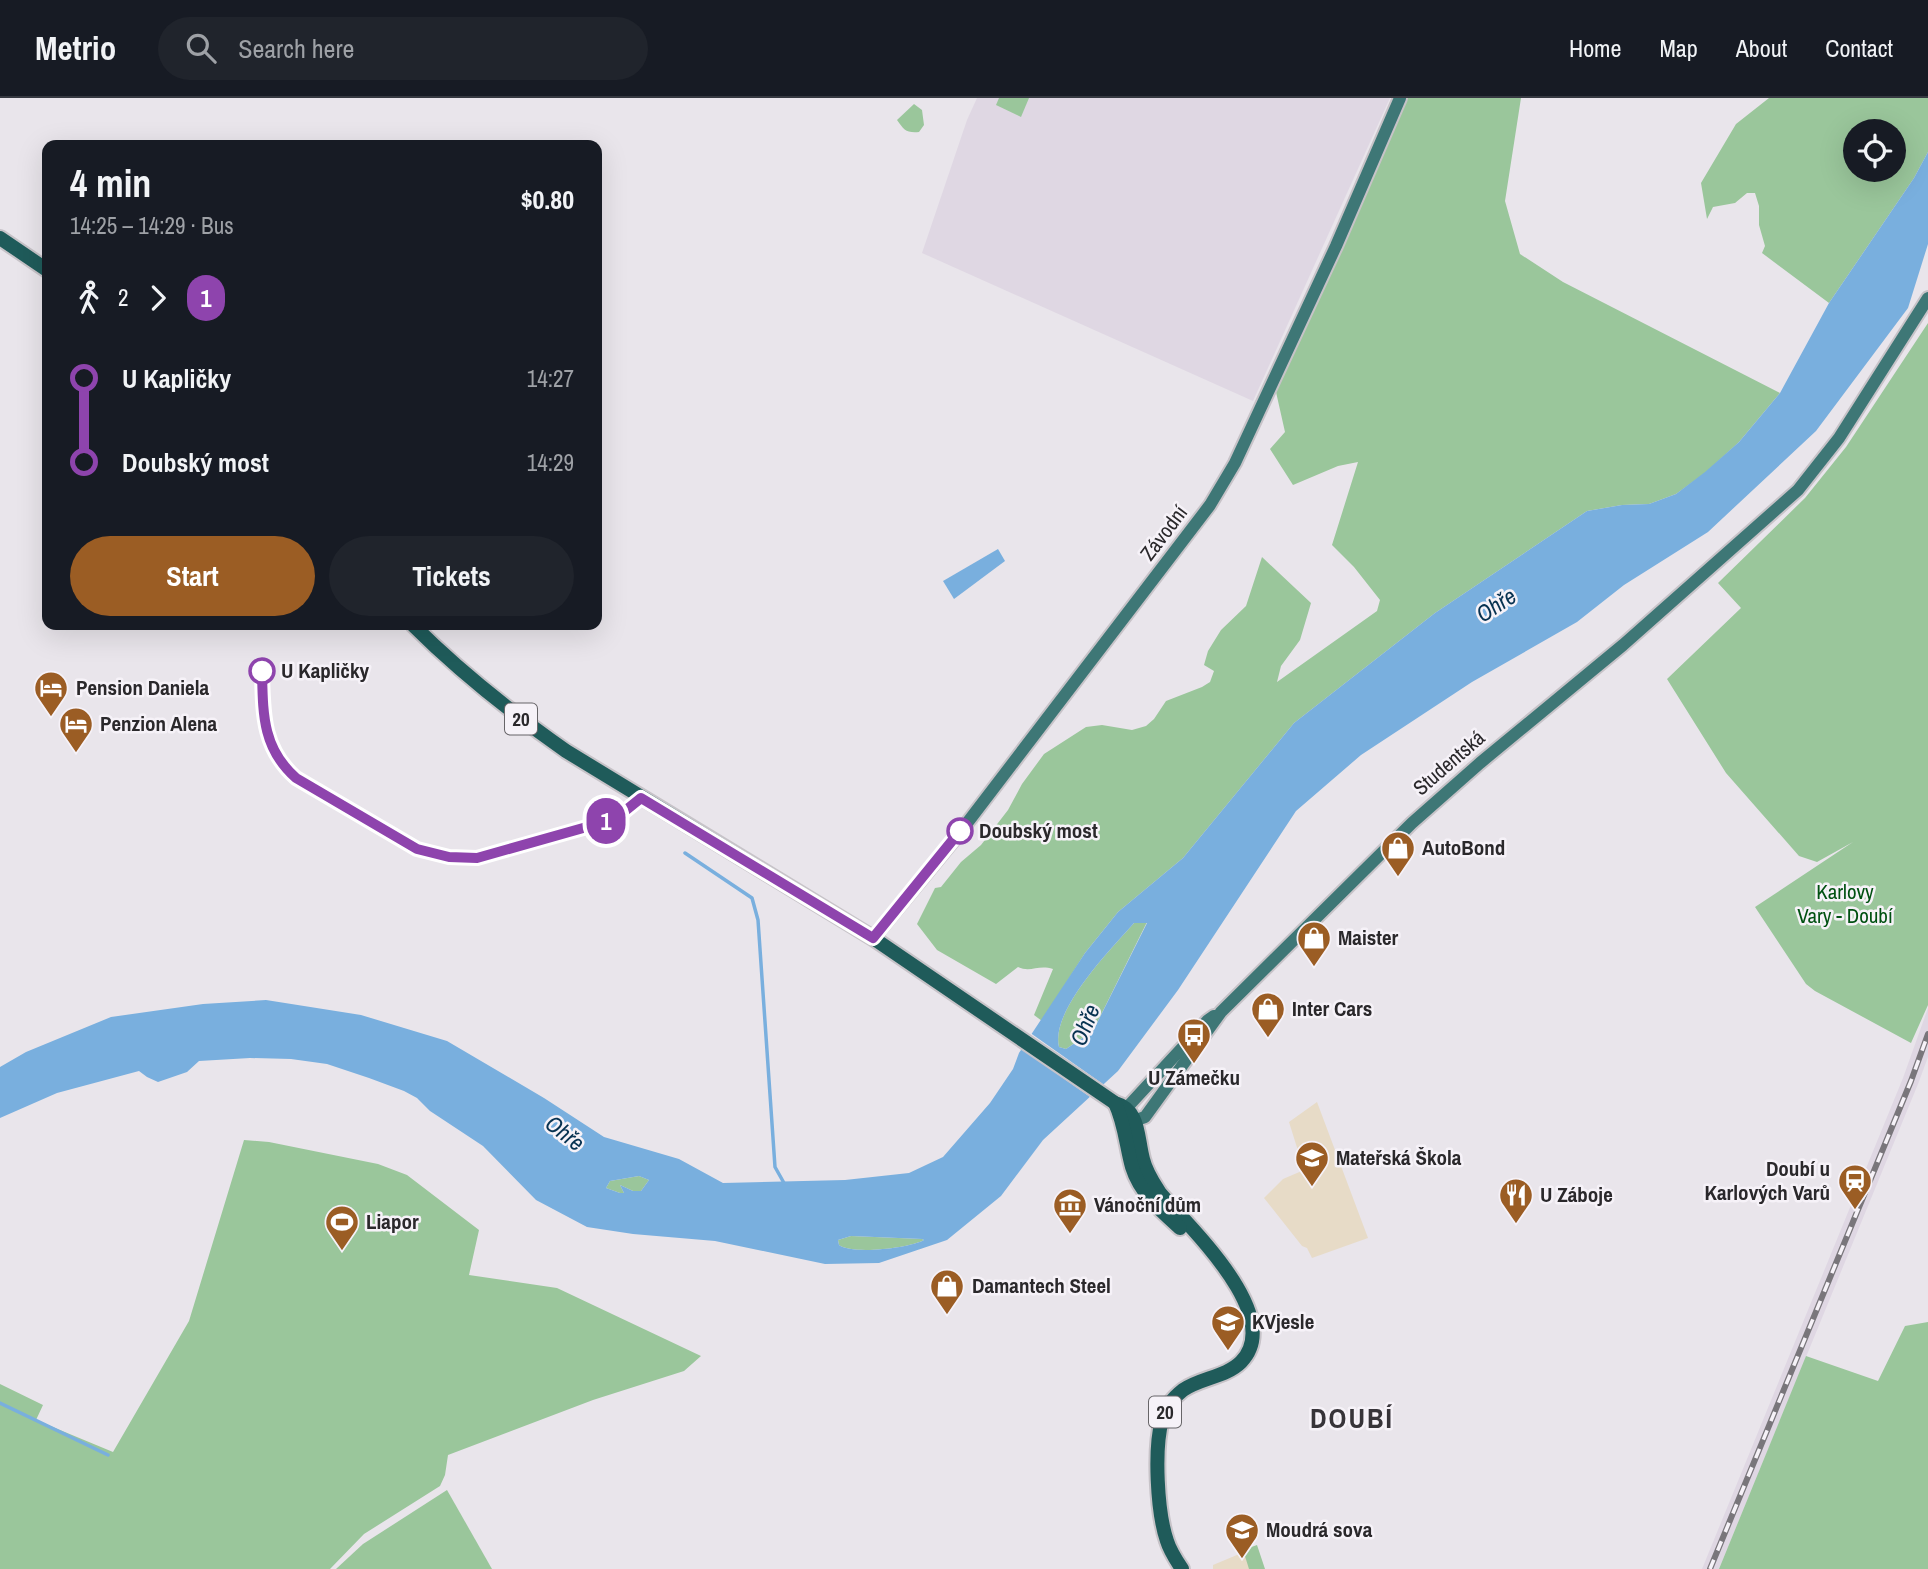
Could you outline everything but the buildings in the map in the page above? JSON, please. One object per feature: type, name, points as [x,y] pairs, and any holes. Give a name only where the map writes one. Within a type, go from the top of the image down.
[{"type":"main road","points":[[0,238],[42,267]]},
{"type":"main road","name":"20","points":[[418,630],[460,669],[530,726],[566,751],[873,938],[1125,1112],[1140,1147],[1145,1181]]},
{"type":"main road","name":"20","points":[[1125,1112],[1132,1166],[1160,1193],[1224,1267],[1238,1285],[1250,1316],[1251,1339],[1242,1361],[1231,1369],[1184,1389],[1171,1401],[1162,1420],[1158,1462],[1161,1512],[1167,1542],[1182,1569]]},
{"type":"street","name":"Závodní","points":[[873,938],[982,803],[1210,505],[1240,452],[1336,246],[1400,98]]},
{"type":"street","name":"Studentská","points":[[1125,1112],[1221,1012],[1417,818],[1479,763],[1623,645],[1798,490],[1839,438],[1928,298]]},
{"type":"street","name":"Studentská","points":[[1125,1112],[1207,1021],[1221,1012]]},
{"type":"shaded area","points":[[977,98],[1390,98],[1253,401],[922,253]]},
{"type":"shaded area","points":[[1928,1008],[1928,1057],[1918,1084],[1719,1569],[1702,1569],[1903,1078]]},
{"type":"shaded area","name":"Mateřská Škola","points":[[1317,1102],[1368,1238],[1312,1258],[1307,1248],[1302,1246],[1264,1198],[1283,1179],[1304,1170],[1289,1122]]},
{"type":"shaded area","name":"Moudrá sova","points":[[1256,1547],[1264,1569],[1213,1569],[1213,1565]]},
{"type":"green space","points":[[999,98],[1029,98],[1021,117],[996,105]]},
{"type":"green space","points":[[1407,98],[1521,98],[1505,201],[1520,254],[1563,282],[1780,393],[1739,442],[1705,473],[1676,494],[1649,504],[1587,511],[1435,613],[1294,723],[1183,858],[1118,912],[1085,953],[1042,1021],[1034,1015],[1053,969],[1018,967],[996,984],[937,950],[917,924],[935,888],[941,887],[961,862],[981,845],[1008,810],[1022,784],[1044,754],[1086,727],[1102,725],[1132,730],[1146,726],[1166,701],[1210,682],[1214,671],[1204,665],[1208,651],[1221,630],[1246,606],[1262,557],[1311,603],[1300,640],[1281,666],[1277,682],[1377,611],[1380,600],[1354,567],[1332,545],[1358,462],[1338,466],[1293,485],[1270,449],[1285,432],[1276,392]]},
{"type":"green space","points":[[1769,98],[1928,98],[1928,152],[1914,178],[1829,303],[1762,253],[1765,246],[1755,193],[1747,193],[1735,203],[1713,207],[1707,219],[1701,183],[1736,124]]},
{"type":"green space","points":[[914,104],[922,110],[924,125],[919,132],[906,130],[897,120]]},
{"type":"green space","name":"Karlovy Vary - Doubí","points":[[1928,323],[1928,1005],[1911,1043],[1806,984],[1755,907],[1853,842],[1817,862],[1799,856],[1726,773],[1667,679],[1741,608],[1718,583],[1805,498],[1846,447]]},
{"type":"green space","points":[[1147,922],[1093,1031],[1066,1049],[1059,1047],[1059,1032],[1064,1016],[1084,981],[1134,923]]},
{"type":"green space","points":[[244,1140],[269,1142],[378,1164],[407,1175],[479,1230],[469,1275],[557,1288],[701,1356],[684,1371],[593,1400],[448,1455],[440,1486],[364,1534],[330,1569],[0,1569],[0,1384],[43,1405],[36,1420],[113,1452],[189,1321]]},
{"type":"green space","points":[[639,1176],[649,1180],[641,1191],[633,1191],[620,1185],[624,1193],[606,1188],[610,1181]]},
{"type":"green space","points":[[851,1236],[924,1240],[907,1246],[881,1249],[856,1250],[839,1245],[838,1240]]},
{"type":"green space","points":[[1928,1322],[1928,1569],[1719,1569],[1806,1356],[1878,1381],[1905,1326]]},
{"type":"green space","points":[[447,1490],[492,1569],[336,1569],[363,1544]]},
{"type":"green space","points":[[1257,1545],[1265,1569],[1249,1569],[1243,1550]]},
{"type":"water","name":"Ohře","points":[[1928,152],[1928,244],[1908,308],[1816,431],[1708,532],[1624,585],[1577,622],[1472,682],[1361,755],[1296,811],[1178,990],[1118,1071],[1043,1140],[1001,1196],[947,1240],[879,1263],[825,1264],[715,1241],[587,1227],[536,1200],[483,1146],[430,1111],[417,1098],[327,1064],[291,1059],[199,1061],[187,1072],[158,1082],[139,1071],[57,1093],[0,1118],[0,1067],[26,1052],[111,1017],[203,1004],[266,1000],[361,1015],[447,1041],[604,1137],[679,1159],[723,1183],[845,1180],[909,1173],[943,1157],[990,1103],[1013,1069],[1019,1053],[1085,953],[1118,912],[1183,858],[1294,723],[1435,613],[1587,511],[1649,504],[1676,494],[1739,442],[1780,393],[1829,303],[1914,178]],"holes":[[[1134,923],[1147,923],[1093,1031],[1066,1049],[1059,1047],[1059,1032],[1073,999],[1084,981]],[[639,1176],[649,1180],[641,1191],[633,1191],[620,1185],[624,1193],[606,1188],[610,1181]],[[851,1236],[924,1240],[894,1248],[868,1250],[846,1248],[839,1245],[838,1240]]]},
{"type":"water","points":[[998,549],[1005,561],[954,599],[943,581]]},
{"type":"pier","points":[[1029,1032],[1107,1087],[1093,1099],[1019,1047]]},
{"type":"waterway","points":[[685,853],[752,898],[758,920],[775,1167],[784,1183]]},
{"type":"waterway","points":[[0,1403],[108,1455]]},
{"type":"railway","points":[[1710,1569],[1928,1034]]},
{"type":"bus line","name":"1","points":[[262,671],[262,692],[270,746],[285,769],[417,849],[449,857],[477,858],[615,819],[641,798],[873,938],[960,831]]},
{"type":"place","name":"U Kapličky","points":[[262,671]]},
{"type":"place","name":"Pension Daniela","points":[[51,718]]},
{"type":"place","name":"Penzion Alena","points":[[76,754]]},
{"type":"place","name":"Doubský most","points":[[960,831]]},
{"type":"place","name":"AutoBond","points":[[1398,878]]},
{"type":"place","name":"Maister","points":[[1314,968]]},
{"type":"place","name":"Inter Cars","points":[[1268,1039]]},
{"type":"place","name":"U Zámečku","points":[[1194,1065]]},
{"type":"place","name":"Mateřská Škola","points":[[1312,1188]]},
{"type":"place","name":"Doubí u Karlových Varů","points":[[1855,1211]]},
{"type":"place","name":"U Záboje","points":[[1516,1225]]},
{"type":"place","name":"Vánoční dům","points":[[1070,1235]]},
{"type":"place","name":"Liapor","points":[[342,1252]]},
{"type":"place","name":"Damantech Steel","points":[[947,1316]]},
{"type":"place","name":"KVjesle","points":[[1228,1352]]},
{"type":"place","name":"Moudrá sova","points":[[1242,1560]]},
{"type":"district","name":"DOUBÍ","points":[[1352,1418]]}]
